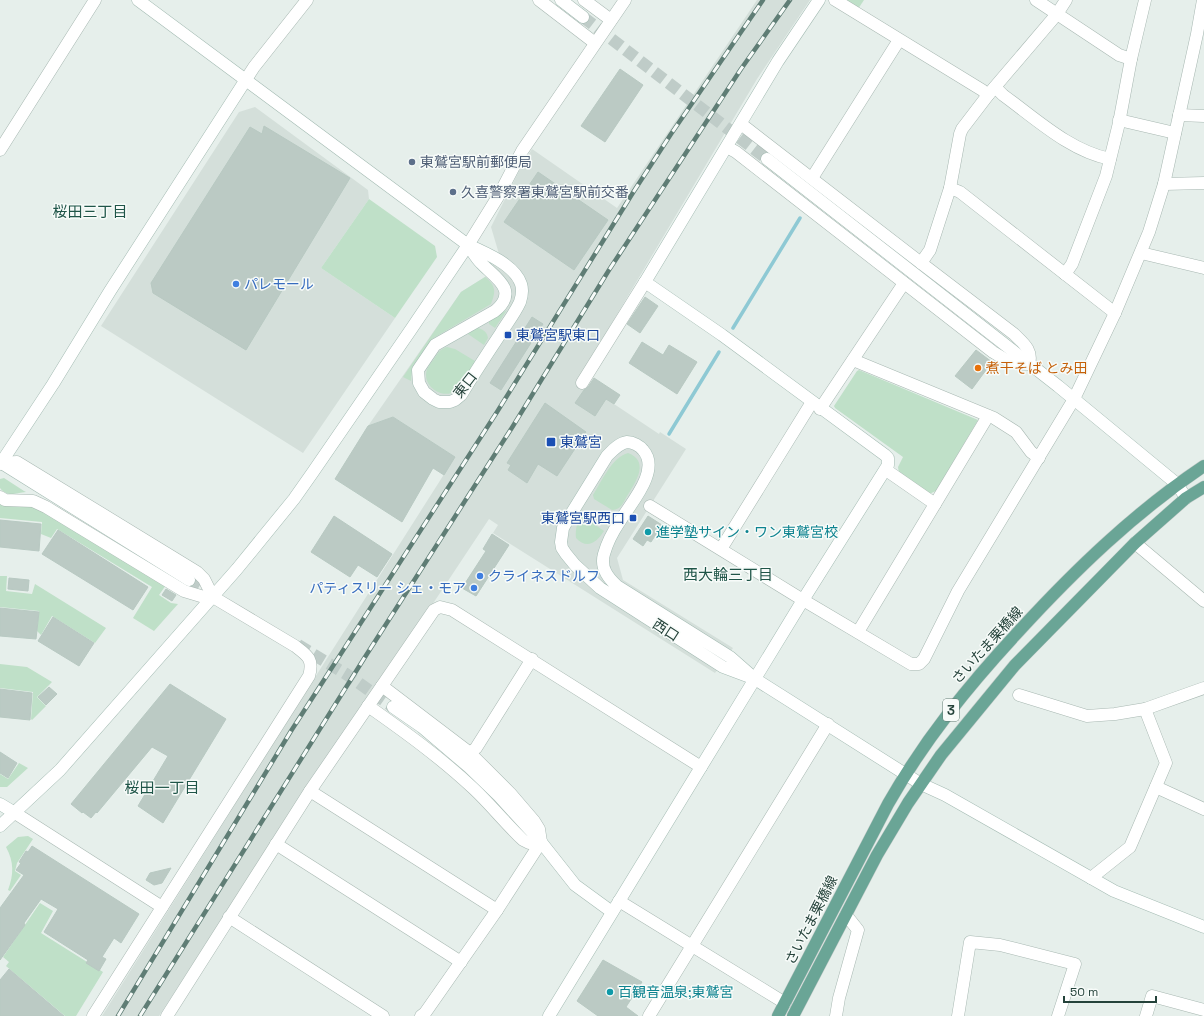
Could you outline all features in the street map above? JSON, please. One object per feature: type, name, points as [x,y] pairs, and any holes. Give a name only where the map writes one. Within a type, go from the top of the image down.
[{"type":"main road","name":"さいたま栗橋線","points":[[778,1016],[905,774],[920,750],[962,694],[1038,610],[1080,567],[1118,532],[1177,484],[1204,466]]},
{"type":"main road","name":"さいたま栗橋線","points":[[793,1016],[877,855],[921,784],[941,755],[1015,665],[1135,543],[1186,498],[1204,487]]},
{"type":"street","points":[[0,150],[95,0]]},
{"type":"street","points":[[138,0],[245,81],[468,245]]},
{"type":"street","points":[[0,463],[53,384],[117,280],[254,67],[307,0]]},
{"type":"street","points":[[539,0],[595,43]]},
{"type":"street","points":[[561,0],[583,17]]},
{"type":"street","points":[[584,0],[611,20]]},
{"type":"street","points":[[0,826],[60,770],[237,569],[305,484],[468,245],[499,195],[522,150],[625,0]]},
{"type":"street","points":[[582,383],[645,282],[778,61],[819,0]]},
{"type":"street","points":[[835,0],[982,90],[1003,95],[1059,136],[1085,151],[1099,157],[1110,159]]},
{"type":"street","points":[[1036,0],[1119,54],[1131,58]]},
{"type":"street","points":[[921,263],[930,250],[950,188],[962,129],[991,91],[1066,0]]},
{"type":"street","points":[[1064,274],[1072,264],[1106,176],[1120,120],[1131,58],[1145,0]]},
{"type":"street","points":[[650,506],[911,664],[919,664],[924,659],[958,591],[1074,399],[1115,313],[1149,232],[1164,184],[1203,0]]},
{"type":"street","points":[[812,178],[900,40]]},
{"type":"street","points":[[1179,115],[1204,116]]},
{"type":"street","points":[[1120,120],[1175,133]]},
{"type":"street","points":[[741,124],[1014,334],[1023,342],[1030,352],[1029,364]]},
{"type":"street","points":[[727,147],[736,152],[993,352],[1016,364],[1029,364]]},
{"type":"street","points":[[767,159],[1074,399],[1177,484],[1186,498]]},
{"type":"street","points":[[1164,184],[1204,183]]},
{"type":"street","points":[[950,188],[960,192],[1115,313]]},
{"type":"street","name":"東口","points":[[468,245],[495,258],[505,265],[518,278],[521,284],[522,294],[515,310],[461,395],[456,400],[450,402],[439,402],[428,396],[419,383],[418,370],[420,366],[435,345],[495,310],[502,303],[504,296],[503,284],[482,264],[468,245]]},
{"type":"street","points":[[1140,253],[1204,268]]},
{"type":"street","points":[[549,1016],[803,600],[886,470],[888,461],[885,455],[722,335],[645,282]]},
{"type":"street","points":[[720,549],[816,405],[853,360],[904,283]]},
{"type":"street","points":[[853,360],[988,416],[1012,429],[1039,458]]},
{"type":"street","points":[[858,632],[988,416]]},
{"type":"street","name":"西口","points":[[627,442],[642,448],[649,459],[649,468],[641,489],[618,523],[604,554],[603,563],[607,575],[617,586],[730,658],[755,679],[723,667],[600,588],[575,565],[562,548],[561,537],[568,519],[607,456],[621,444],[627,442]]},
{"type":"street","points":[[0,463],[17,462],[197,572],[204,579],[213,597]]},
{"type":"street","points":[[0,463],[189,580]]},
{"type":"street","points":[[886,470],[935,504]]},
{"type":"street","points":[[0,497],[5,500],[26,500],[39,504],[184,591],[204,597],[213,597],[307,655],[310,659],[311,670],[309,676],[93,1016]]},
{"type":"street","points":[[1135,543],[1204,601]]},
{"type":"street","points":[[167,1016],[310,791],[434,610],[440,607],[452,610],[701,766]]},
{"type":"street","points":[[470,753],[476,748],[532,659]]},
{"type":"street","points":[[755,679],[921,784],[1114,891],[1204,927]]},
{"type":"street","points":[[382,686],[470,753],[510,793],[534,821],[539,829],[541,842],[426,1015]]},
{"type":"street","points":[[1019,695],[1087,716],[1115,714],[1145,709],[1204,688]]},
{"type":"street","points":[[368,706],[418,740],[452,769],[475,790],[523,840],[530,843],[541,842]]},
{"type":"street","points":[[393,707],[422,727],[470,767],[541,842],[575,885],[612,912]]},
{"type":"street","points":[[1091,878],[1130,847],[1166,764],[1145,709]]},
{"type":"street","points":[[649,1016],[828,724]]},
{"type":"street","points":[[1156,787],[1204,809]]},
{"type":"street","points":[[310,791],[497,910]]},
{"type":"street","points":[[0,804],[162,907]]},
{"type":"street","points":[[276,844],[461,962]]},
{"type":"street","points":[[619,901],[785,1003]]},
{"type":"street","points":[[839,1015],[839,998],[858,930],[846,915]]},
{"type":"street","points":[[229,917],[382,1016]]},
{"type":"street","points":[[958,1016],[970,942],[1000,946],[1074,964],[1058,1016]]},
{"type":"street","points":[[1146,1016],[1152,996],[1204,1010]]},
{"type":"shaded area","points":[[757,0],[810,0],[757,79],[578,380],[659,434],[660,432],[686,449],[617,558],[623,580],[733,648],[715,673],[493,533],[498,525],[489,519],[311,781],[159,1016],[102,1016],[246,787],[251,776],[455,457],[393,417],[368,426],[461,292],[485,277],[499,254],[491,227],[522,165],[532,149],[617,208]]},
{"type":"shaded area","name":"パレモール","points":[[255,107],[368,190],[369,199],[321,268],[395,318],[303,453],[101,326],[239,112]]},
{"type":"green space","points":[[844,0],[864,0],[858,9]]},
{"type":"green space","points":[[369,199],[435,246],[437,257],[395,318],[321,268]]},
{"type":"green space","points":[[485,277],[489,280],[494,289],[494,296],[491,304],[432,339],[412,367],[411,381],[403,377],[461,292]]},
{"type":"green space","points":[[507,310],[495,328],[489,324],[490,320]]},
{"type":"green space","points":[[478,328],[485,332],[488,336],[484,345],[468,334],[472,330]]},
{"type":"green space","points":[[447,347],[455,349],[475,361],[459,387],[452,393],[447,394],[437,392],[433,389],[429,385],[426,375],[428,367],[438,353]]},
{"type":"green space","points":[[859,370],[978,420],[936,491],[929,494],[899,473],[898,467],[903,457],[835,408],[834,406]]},
{"type":"green space","points":[[628,453],[634,456],[638,461],[640,466],[638,477],[623,504],[615,510],[612,510],[594,499],[593,495],[612,464],[622,455]]},
{"type":"green space","points":[[4,478],[26,492],[12,494],[6,493],[0,488],[0,479]]},
{"type":"green space","points":[[0,502],[36,505],[166,585],[159,595],[171,603],[178,604],[154,631],[133,618],[152,587],[57,529],[51,538],[41,534],[42,522],[0,518]]},
{"type":"green space","points":[[581,515],[604,531],[592,543],[584,544],[576,538],[578,521]]},
{"type":"green space","points":[[0,576],[7,576],[6,591],[32,594],[35,584],[106,628],[95,643],[52,616],[41,635],[37,631],[39,611],[0,607]]},
{"type":"green space","points":[[0,664],[27,667],[52,682],[37,697],[46,706],[32,720],[33,692],[0,688]]},
{"type":"green space","points":[[19,763],[28,768],[7,787],[0,787],[0,774],[8,779]]},
{"type":"green space","points":[[28,836],[33,839],[17,863],[15,871],[21,875],[10,891],[8,890],[12,873],[12,863],[6,847],[18,837]]},
{"type":"green space","points":[[40,903],[53,911],[41,933],[103,972],[76,1016],[65,1016],[6,966],[9,962],[3,957]]},
{"type":"building","points":[[620,69],[643,85],[605,142],[581,126]]},
{"type":"building","points":[[264,126],[350,178],[246,350],[153,293],[151,283],[250,127],[262,134]]},
{"type":"building","points":[[538,172],[608,220],[574,270],[504,222]]},
{"type":"building","points":[[645,297],[658,306],[640,333],[627,324]]},
{"type":"building","points":[[532,317],[543,324],[501,390],[490,383]]},
{"type":"building","points":[[642,342],[663,355],[669,345],[697,362],[677,394],[629,363]]},
{"type":"building","points":[[976,350],[992,362],[972,389],[955,376]]},
{"type":"building","points":[[594,378],[620,395],[614,404],[606,399],[595,416],[575,403]]},
{"type":"building","points":[[545,403],[586,432],[557,476],[538,464],[527,483],[508,470],[511,465],[507,463]]},
{"type":"building","points":[[393,417],[455,457],[444,475],[433,468],[402,522],[335,479],[368,426]]},
{"type":"building","points":[[334,516],[392,554],[377,577],[358,565],[350,577],[311,552]]},
{"type":"building","name":"進学塾サイン・ワン東鷲宮校","points":[[648,516],[662,525],[651,542],[647,540],[643,546],[633,539]]},
{"type":"building","points":[[0,520],[41,524],[39,551],[0,547]]},
{"type":"building","points":[[58,530],[148,587],[133,610],[42,554]]},
{"type":"building","points":[[492,534],[509,545],[476,596],[462,588],[486,551],[483,549]]},
{"type":"building","points":[[9,578],[29,580],[28,591],[8,589]]},
{"type":"building","points":[[166,589],[176,595],[172,601],[162,595]]},
{"type":"building","points":[[0,608],[39,612],[36,639],[0,636]]},
{"type":"building","points":[[53,617],[94,643],[79,666],[38,641]]},
{"type":"building","points":[[170,684],[226,719],[163,823],[138,806],[168,756],[152,747],[97,813],[96,812],[91,818],[83,812],[82,813],[71,804]]},
{"type":"building","points":[[49,687],[57,694],[46,705],[38,697]]},
{"type":"building","points":[[0,689],[32,693],[30,720],[0,717]]},
{"type":"building","points":[[0,752],[17,763],[8,778],[0,773]]},
{"type":"building","points":[[32,846],[139,914],[121,943],[114,938],[102,957],[106,959],[99,971],[86,963],[88,960],[44,932],[58,909],[41,899],[24,923],[25,925],[0,960],[0,908],[24,875],[16,870],[26,851],[28,852]]},
{"type":"building","points":[[171,868],[162,883],[154,885],[146,880],[150,873]]},
{"type":"building","name":"百観音温泉;東鷲宮","points":[[603,960],[642,982],[626,1007],[638,1016],[598,1016],[577,1001]]},
{"type":"building","points":[[9,969],[64,1016],[0,1016],[0,980]]},
{"type":"waterway","points":[[733,328],[800,218]]},
{"type":"waterway","points":[[669,434],[719,352]]},
{"type":"tunnel","points":[[583,17],[767,159]]},
{"type":"tunnel","points":[[189,580],[215,596]]},
{"type":"tunnel","points":[[298,645],[346,674],[393,707]]},
{"type":"railway","points":[[118,1016],[291,731],[497,412],[634,191],[671,134],[763,0]]},
{"type":"railway","points":[[140,1016],[365,657],[513,426],[609,270],[741,69],[790,0]]},
{"type":"place","name":"東鷲宮駅前郵便局","points":[[412,162]]},
{"type":"place","name":"久喜警察署東鷲宮駅前交番","points":[[453,192]]},
{"type":"place","name":"パレモール","points":[[236,284]]},
{"type":"place","name":"東鷲宮駅東口","points":[[508,335]]},
{"type":"place","name":"煮干そば とみ田","points":[[978,368]]},
{"type":"place","name":"東鷲宮","points":[[551,442]]},
{"type":"place","name":"東鷲宮駅西口","points":[[633,518]]},
{"type":"place","name":"進学塾サイン・ワン東鷲宮校","points":[[648,532]]},
{"type":"place","name":"クライネスドルフ","points":[[480,576]]},
{"type":"place","name":"パティスリー シェ・モア","points":[[474,588]]},
{"type":"place","name":"百観音温泉;東鷲宮","points":[[610,992]]},
{"type":"district","name":"桜田三丁目","points":[[90,212]]},
{"type":"district","name":"西大輪三丁目","points":[[728,575]]},
{"type":"district","name":"桜田一丁目","points":[[162,788]]}]
